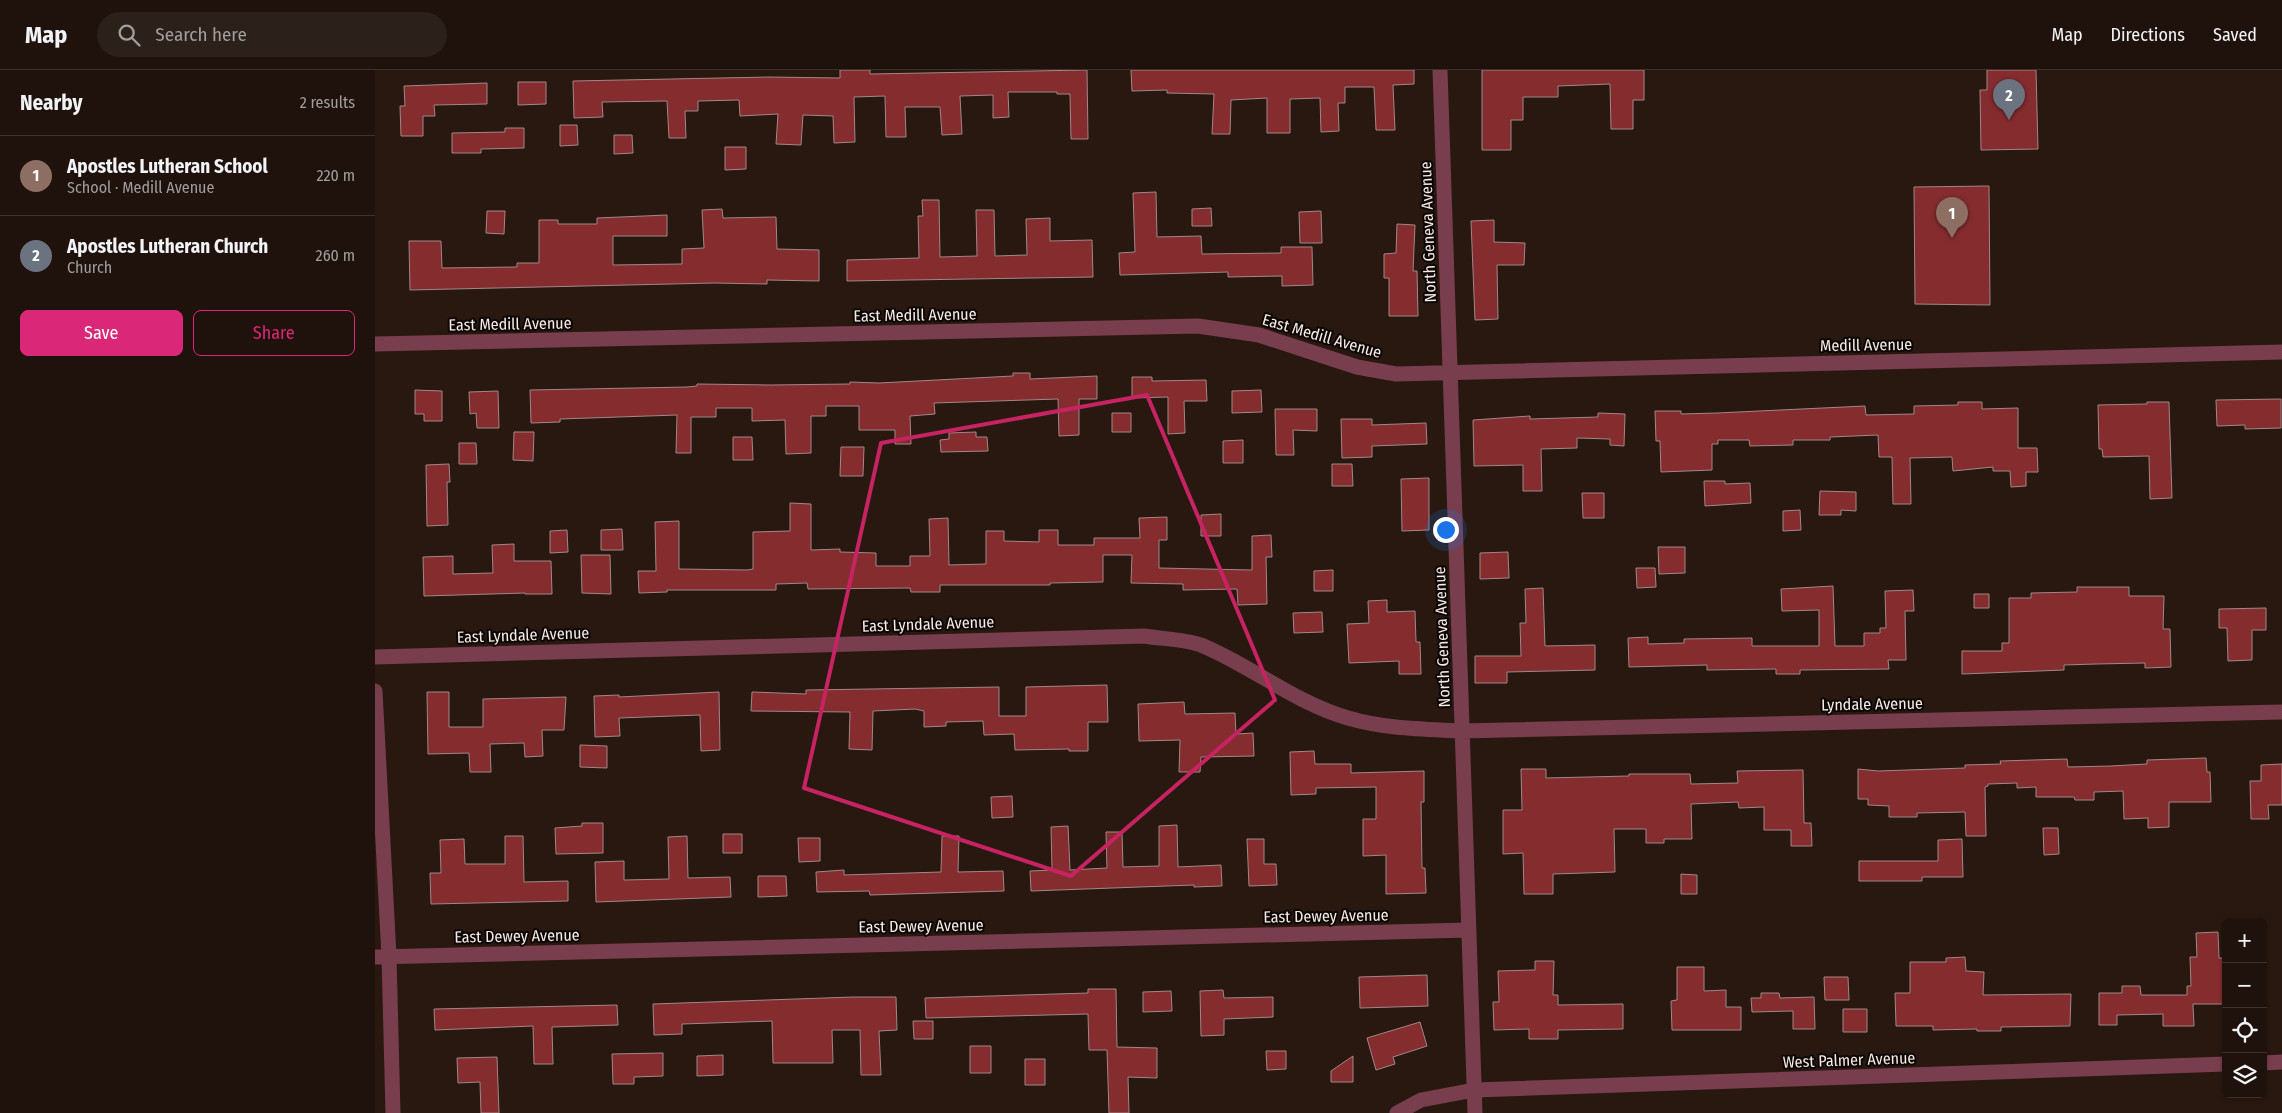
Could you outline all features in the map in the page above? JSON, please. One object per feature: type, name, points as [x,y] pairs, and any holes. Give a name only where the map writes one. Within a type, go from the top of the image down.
[{"type":"street","name":"North Geneva Avenue","points":[[1440,70],[1475,1113]]},
{"type":"street","name":"East Medill Avenue","points":[[375,344],[1198,326],[1259,335],[1357,367],[1396,374],[1450,373]]},
{"type":"street","name":"Medill Avenue","points":[[1450,373],[2282,352]]},
{"type":"street","name":"East Lyndale Avenue","points":[[375,657],[1144,636],[1199,644],[1243,664],[1310,704],[1349,718],[1399,728],[1462,731]]},
{"type":"street","points":[[375,691],[382,957],[393,1113]]},
{"type":"street","name":"Lyndale Avenue","points":[[1462,731],[2282,712]]},
{"type":"street","name":"East Dewey Avenue","points":[[382,957],[1469,930]]},
{"type":"street","points":[[2267,1063],[2282,1062]]},
{"type":"street","name":"West Palmer Avenue","points":[[1397,1113],[1421,1100],[1474,1090],[2222,1064]]},
{"type":"highlighted area","points":[[1147,395],[1275,700],[1071,876],[804,788],[881,443]]},
{"type":"building","points":[[840,70],[870,70],[870,74],[1087,70],[1088,139],[1071,139],[1070,94],[1057,94],[1057,92],[1008,92],[1009,117],[993,118],[993,95],[960,96],[962,134],[942,135],[940,107],[905,107],[906,137],[886,137],[885,96],[854,97],[855,142],[834,143],[833,116],[803,115],[801,145],[776,144],[778,114],[740,116],[739,100],[698,101],[698,111],[685,111],[686,138],[669,138],[667,101],[602,102],[603,117],[574,118],[573,81],[770,77],[840,78]]},
{"type":"building","points":[[1131,70],[1414,70],[1414,84],[1393,85],[1395,130],[1376,130],[1374,87],[1345,87],[1345,103],[1338,103],[1339,131],[1321,132],[1320,98],[1290,99],[1290,133],[1267,133],[1267,98],[1231,100],[1230,134],[1212,134],[1214,94],[1167,93],[1167,90],[1132,91]]},
{"type":"building","points":[[1482,70],[1644,70],[1644,100],[1633,100],[1633,129],[1611,129],[1610,84],[1558,86],[1558,97],[1523,97],[1523,120],[1511,120],[1511,150],[1482,150]]},
{"type":"building","points":[[1987,70],[2036,70],[2038,149],[1981,150],[1980,90],[1987,90]]},
{"type":"building","points":[[518,82],[546,82],[546,104],[518,105]]},
{"type":"building","points":[[487,83],[487,104],[434,105],[435,116],[423,116],[423,136],[401,136],[400,106],[405,106],[404,86]]},
{"type":"building","points":[[560,125],[577,125],[578,145],[560,146]]},
{"type":"building","points":[[505,128],[524,128],[524,148],[481,149],[481,153],[452,153],[452,133],[505,132]]},
{"type":"building","points":[[614,135],[632,135],[633,153],[614,154]]},
{"type":"building","points":[[725,147],[746,147],[746,169],[725,170]]},
{"type":"building","points":[[1989,186],[1990,305],[1915,304],[1914,187]]},
{"type":"building","points":[[1156,192],[1157,237],[1201,236],[1202,254],[1281,253],[1281,247],[1312,247],[1313,285],[1282,286],[1282,276],[1228,277],[1228,272],[1120,275],[1119,253],[1135,252],[1133,193]]},
{"type":"building","points":[[922,200],[939,200],[940,257],[977,256],[976,210],[994,210],[995,256],[1027,255],[1026,219],[1050,218],[1050,241],[1092,240],[1093,277],[847,281],[847,260],[919,258],[918,216],[923,216]]},
{"type":"building","points":[[1211,208],[1212,226],[1192,226],[1192,209]]},
{"type":"building","points":[[722,209],[723,218],[776,217],[777,249],[819,250],[819,281],[767,280],[767,284],[714,283],[410,290],[409,241],[441,241],[442,268],[517,267],[517,263],[539,263],[539,220],[558,220],[558,224],[597,224],[597,218],[667,215],[667,236],[613,236],[613,265],[682,264],[682,249],[704,248],[702,210]]},
{"type":"building","points":[[487,211],[505,211],[504,234],[486,233]]},
{"type":"building","points":[[1321,211],[1322,243],[1300,243],[1299,212]]},
{"type":"building","points":[[1494,220],[1494,242],[1525,243],[1524,265],[1497,265],[1498,319],[1475,320],[1471,221]]},
{"type":"building","points":[[1397,224],[1415,225],[1413,271],[1417,271],[1418,316],[1389,316],[1389,278],[1384,278],[1384,254],[1396,253]]},
{"type":"building","points":[[1013,373],[1030,373],[1030,379],[1097,376],[1097,399],[1079,399],[1079,435],[1059,436],[1058,399],[934,403],[935,414],[910,416],[911,444],[895,444],[895,430],[859,430],[859,406],[826,406],[826,416],[811,416],[811,453],[786,454],[785,420],[752,421],[752,408],[716,408],[716,417],[691,417],[691,453],[676,453],[677,415],[560,419],[560,422],[531,423],[530,390],[687,387],[697,386],[697,384],[879,383],[1013,376]]},
{"type":"building","points":[[1132,377],[1152,377],[1152,381],[1206,380],[1207,401],[1184,401],[1185,433],[1168,434],[1168,397],[1132,398]]},
{"type":"building","points":[[415,390],[442,391],[442,421],[424,421],[424,414],[415,414]]},
{"type":"building","points":[[1261,390],[1262,412],[1232,413],[1232,391]]},
{"type":"building","points":[[498,391],[499,428],[477,428],[476,413],[470,414],[469,392]]},
{"type":"building","points":[[2281,399],[2281,428],[2245,429],[2245,425],[2217,426],[2216,400]]},
{"type":"building","points":[[1958,402],[1982,402],[1982,409],[2018,408],[2018,448],[2037,448],[2038,472],[2026,472],[2026,486],[2011,487],[2010,471],[1993,471],[1993,467],[1953,471],[1952,457],[1910,458],[1911,504],[1893,504],[1892,457],[1879,457],[1878,435],[1830,437],[1830,440],[1793,440],[1793,445],[1750,446],[1749,440],[1718,440],[1718,444],[1712,444],[1712,470],[1661,472],[1660,441],[1656,441],[1655,411],[1681,411],[1681,414],[1865,406],[1866,415],[1914,414],[1914,406],[1958,405]]},
{"type":"building","points":[[2147,402],[2169,402],[2172,498],[2150,499],[2149,456],[2103,457],[2102,449],[2099,449],[2098,405],[2147,404]]},
{"type":"building","points":[[1275,409],[1317,409],[1317,431],[1293,430],[1294,455],[1276,455]]},
{"type":"building","points":[[1112,413],[1131,413],[1131,432],[1112,432]]},
{"type":"building","points":[[1598,413],[1625,414],[1624,446],[1610,445],[1610,439],[1577,438],[1577,448],[1541,449],[1542,491],[1523,491],[1523,465],[1474,466],[1473,420],[1530,416],[1530,419],[1598,417]]},
{"type":"building","points":[[1341,419],[1372,419],[1372,425],[1426,423],[1427,444],[1372,446],[1372,457],[1342,458]]},
{"type":"building","points":[[514,432],[534,432],[533,461],[513,460]]},
{"type":"building","points":[[976,432],[976,437],[987,437],[988,451],[941,452],[940,440],[949,439],[949,433]]},
{"type":"building","points":[[733,437],[752,437],[753,460],[733,460]]},
{"type":"building","points":[[1243,440],[1243,463],[1223,463],[1223,441]]},
{"type":"building","points":[[459,443],[476,443],[477,464],[459,464]]},
{"type":"building","points":[[841,447],[864,447],[863,476],[840,476]]},
{"type":"building","points":[[449,464],[450,482],[447,482],[448,525],[427,526],[426,465]]},
{"type":"building","points":[[1332,464],[1352,464],[1353,486],[1332,486]]},
{"type":"building","points":[[1429,478],[1429,530],[1402,531],[1401,479]]},
{"type":"building","points":[[1704,481],[1725,481],[1725,484],[1750,483],[1751,503],[1705,506]]},
{"type":"building","points":[[1820,491],[1856,492],[1856,511],[1841,510],[1841,515],[1819,515]]},
{"type":"building","points":[[1582,493],[1604,493],[1604,518],[1583,518]]},
{"type":"building","points":[[790,503],[811,504],[811,550],[840,549],[840,552],[876,553],[876,566],[910,566],[910,556],[930,556],[929,519],[948,518],[949,565],[986,564],[986,531],[1004,531],[1004,541],[1039,542],[1039,530],[1058,530],[1058,545],[1094,545],[1094,538],[1140,538],[1139,518],[1167,517],[1167,540],[1159,540],[1159,568],[1252,570],[1252,536],[1271,535],[1272,557],[1266,557],[1267,604],[1238,605],[1237,589],[1183,590],[1183,584],[1131,583],[1132,555],[1103,555],[1103,582],[1050,583],[1050,585],[940,585],[940,592],[911,592],[910,588],[808,589],[807,583],[776,584],[776,590],[667,590],[667,592],[639,593],[638,571],[656,571],[655,522],[679,521],[679,569],[747,570],[753,569],[753,532],[790,531]]},
{"type":"building","points":[[1800,510],[1801,530],[1783,531],[1783,511]]},
{"type":"building","points":[[1221,514],[1221,536],[1201,536],[1201,515]]},
{"type":"building","points":[[622,529],[623,550],[601,550],[601,530]]},
{"type":"building","points":[[567,530],[568,552],[550,553],[550,531]]},
{"type":"building","points":[[514,544],[514,561],[551,561],[552,594],[424,596],[423,557],[453,556],[453,574],[493,573],[492,545]]},
{"type":"building","points":[[1658,547],[1685,547],[1685,573],[1659,574]]},
{"type":"building","points":[[1508,552],[1509,578],[1480,579],[1480,553]]},
{"type":"building","points":[[581,555],[610,555],[611,594],[582,593]]},
{"type":"building","points":[[1636,568],[1655,568],[1656,587],[1637,588]]},
{"type":"building","points":[[1333,570],[1333,591],[1314,591],[1314,571]]},
{"type":"building","points":[[1833,586],[1835,646],[1864,646],[1864,633],[1880,633],[1880,628],[1886,628],[1885,591],[1913,590],[1914,611],[1905,611],[1906,660],[1888,660],[1889,669],[1800,670],[1800,674],[1776,674],[1776,669],[1707,670],[1707,665],[1629,667],[1628,638],[1648,637],[1648,644],[1684,643],[1684,639],[1752,638],[1752,646],[1819,646],[1819,610],[1782,611],[1781,589]]},
{"type":"building","points":[[2077,587],[2129,587],[2129,596],[2164,596],[2163,629],[2170,629],[2171,667],[2145,668],[2145,663],[2064,665],[2064,670],[1962,674],[1962,651],[2002,651],[2002,643],[2009,643],[2009,598],[2031,598],[2031,593],[2077,592]]},
{"type":"building","points":[[1543,588],[1545,646],[1595,645],[1595,670],[1507,672],[1507,683],[1475,683],[1475,656],[1521,656],[1520,623],[1526,623],[1525,589]]},
{"type":"building","points":[[1974,594],[1989,594],[1989,608],[1974,608]]},
{"type":"building","points":[[1387,600],[1387,612],[1415,611],[1416,642],[1420,642],[1421,674],[1399,674],[1399,661],[1349,663],[1347,624],[1369,623],[1368,601]]},
{"type":"building","points":[[2266,608],[2266,630],[2252,630],[2252,660],[2228,661],[2227,628],[2219,628],[2219,609]]},
{"type":"building","points":[[1322,612],[1323,632],[1294,633],[1293,613]]},
{"type":"building","points":[[1107,685],[1108,722],[1088,722],[1088,751],[1069,751],[1069,749],[1015,750],[1014,734],[984,735],[983,721],[946,722],[946,726],[924,727],[924,711],[915,709],[873,711],[872,750],[849,749],[850,712],[751,711],[752,692],[806,694],[806,690],[999,687],[999,716],[1026,716],[1026,687]]},
{"type":"building","points":[[427,692],[449,692],[449,727],[483,727],[483,699],[566,697],[564,730],[542,730],[543,756],[525,757],[524,743],[490,744],[491,772],[470,772],[469,753],[428,754]]},
{"type":"building","points":[[719,692],[720,750],[701,751],[700,715],[619,718],[620,736],[595,737],[594,696],[619,695],[619,697]]},
{"type":"building","points":[[1184,702],[1185,714],[1235,713],[1236,734],[1253,733],[1254,756],[1201,757],[1200,772],[1179,772],[1180,740],[1139,741],[1138,704]]},
{"type":"building","points":[[580,745],[607,746],[607,768],[580,767]]},
{"type":"building","points":[[1314,751],[1315,764],[1351,764],[1351,773],[1424,771],[1424,802],[1421,802],[1422,868],[1425,868],[1426,893],[1386,894],[1386,855],[1363,856],[1363,819],[1376,819],[1376,787],[1316,788],[1316,794],[1291,795],[1290,752]]},
{"type":"building","points":[[2206,758],[2207,772],[2210,772],[2211,802],[2169,802],[2169,827],[2148,828],[2148,818],[2124,819],[2123,791],[2094,792],[2094,800],[2075,800],[2074,797],[2036,797],[2036,787],[2017,788],[2017,783],[1988,784],[1985,787],[1986,836],[1966,836],[1965,812],[1917,813],[1917,817],[1889,817],[1889,806],[1868,805],[1868,799],[1858,799],[1858,769],[1878,771],[1965,768],[1965,765],[2001,764],[2000,761],[2067,759],[2068,767],[2111,766],[2147,764],[2147,760]]},
{"type":"building","points":[[2282,764],[2282,805],[2268,805],[2269,819],[2251,819],[2250,781],[2261,781],[2261,765]]},
{"type":"building","points":[[1521,769],[1546,769],[1546,778],[1629,776],[1629,774],[1690,774],[1691,784],[1738,783],[1737,771],[1803,770],[1804,823],[1811,823],[1812,846],[1791,846],[1791,830],[1764,830],[1764,807],[1739,808],[1738,802],[1691,804],[1692,839],[1664,839],[1664,843],[1646,843],[1646,829],[1614,829],[1615,872],[1553,874],[1553,894],[1524,894],[1523,853],[1503,854],[1503,810],[1522,810]]},
{"type":"building","points":[[1012,796],[1013,817],[992,818],[991,797]]},
{"type":"building","points":[[582,823],[603,823],[603,853],[556,854],[555,828],[582,826]]},
{"type":"building","points":[[1177,825],[1178,867],[1221,865],[1222,886],[1194,887],[1194,885],[1031,891],[1030,871],[1052,870],[1051,827],[1068,826],[1070,870],[1107,868],[1106,832],[1122,832],[1123,867],[1159,866],[1159,826]]},
{"type":"building","points":[[2043,828],[2058,828],[2059,854],[2044,855]]},
{"type":"building","points":[[723,834],[742,834],[742,853],[723,853]]},
{"type":"building","points":[[505,836],[523,836],[524,882],[568,881],[568,901],[431,904],[430,873],[441,873],[440,840],[464,839],[465,864],[505,864]]},
{"type":"building","points":[[687,836],[688,878],[730,877],[731,897],[596,902],[595,862],[624,861],[624,880],[669,879],[668,837]]},
{"type":"building","points":[[942,836],[959,836],[958,872],[1003,871],[1004,891],[870,895],[869,891],[817,892],[816,872],[844,870],[844,875],[941,872]]},
{"type":"building","points":[[798,838],[820,838],[820,861],[799,862]]},
{"type":"building","points":[[1247,839],[1264,839],[1264,864],[1276,864],[1277,885],[1249,886]]},
{"type":"building","points":[[1962,839],[1963,877],[1922,877],[1922,881],[1859,881],[1859,861],[1938,861],[1938,840]]},
{"type":"building","points":[[1681,874],[1697,875],[1697,894],[1681,894]]},
{"type":"building","points":[[758,876],[786,876],[787,896],[758,897]]},
{"type":"building","points":[[2218,932],[2219,958],[2222,958],[2222,1004],[2193,1004],[2194,1026],[2163,1026],[2163,1014],[2117,1015],[2117,1025],[2099,1025],[2099,993],[2122,993],[2122,986],[2140,986],[2141,995],[2187,995],[2187,986],[2191,986],[2190,957],[2197,957],[2196,933]]},
{"type":"building","points":[[1965,957],[1966,971],[1984,972],[1983,995],[2071,994],[2070,1026],[2001,1027],[2001,1031],[1977,1031],[1977,1029],[1933,1030],[1933,1026],[1896,1026],[1895,993],[1910,993],[1910,962],[1946,962],[1946,958]]},
{"type":"building","points":[[1535,961],[1554,961],[1553,995],[1558,995],[1558,1005],[1623,1004],[1623,1029],[1558,1030],[1558,1039],[1529,1039],[1529,1029],[1494,1030],[1493,1002],[1499,1002],[1498,971],[1535,970]]},
{"type":"building","points":[[1677,967],[1704,967],[1704,991],[1726,990],[1726,1007],[1741,1007],[1741,1030],[1672,1030],[1671,1001],[1677,1000]]},
{"type":"building","points":[[1427,975],[1428,1006],[1360,1008],[1359,977]]},
{"type":"building","points":[[1824,977],[1848,977],[1849,1000],[1825,1000]]},
{"type":"building","points":[[1088,989],[1116,989],[1117,1047],[1157,1048],[1157,1078],[1128,1077],[1129,1113],[1109,1113],[1107,1050],[1089,1050],[1088,1014],[926,1018],[925,998],[1088,993]]},
{"type":"building","points":[[1223,990],[1224,998],[1273,997],[1273,1017],[1224,1019],[1224,1035],[1201,1036],[1200,991]]},
{"type":"building","points":[[1171,991],[1172,1011],[1143,1012],[1143,992]]},
{"type":"building","points":[[1761,993],[1779,993],[1780,998],[1814,997],[1815,1029],[1793,1029],[1793,1011],[1752,1012],[1751,998],[1761,998]]},
{"type":"building","points":[[896,997],[897,1030],[879,1031],[881,1075],[861,1075],[860,1030],[832,1030],[833,1063],[773,1063],[772,1021],[682,1024],[682,1034],[654,1035],[653,1004]]},
{"type":"building","points":[[617,1005],[618,1025],[552,1027],[553,1064],[534,1064],[533,1026],[435,1030],[434,1009]]},
{"type":"building","points":[[1843,1009],[1867,1009],[1867,1032],[1843,1032]]},
{"type":"building","points":[[913,1021],[933,1021],[933,1039],[914,1039]]},
{"type":"building","points":[[1420,1022],[1427,1046],[1393,1057],[1395,1064],[1376,1070],[1367,1038]]},
{"type":"building","points":[[970,1046],[991,1046],[991,1073],[970,1073]]},
{"type":"building","points":[[1266,1051],[1286,1051],[1286,1069],[1267,1070]]},
{"type":"building","points":[[663,1053],[663,1076],[634,1077],[634,1084],[613,1084],[612,1054]]},
{"type":"building","points":[[723,1055],[723,1075],[697,1076],[697,1056]]},
{"type":"building","points":[[1353,1056],[1353,1082],[1331,1082],[1331,1071]]},
{"type":"building","points":[[497,1057],[499,1113],[481,1113],[480,1082],[458,1083],[457,1058]]},
{"type":"building","points":[[1025,1059],[1045,1059],[1045,1085],[1025,1085]]},
{"type":"place","name":"Apostles Lutheran Church","points":[[2009,120]]},
{"type":"place","name":"Apostles Lutheran School","points":[[1952,238]]}]
